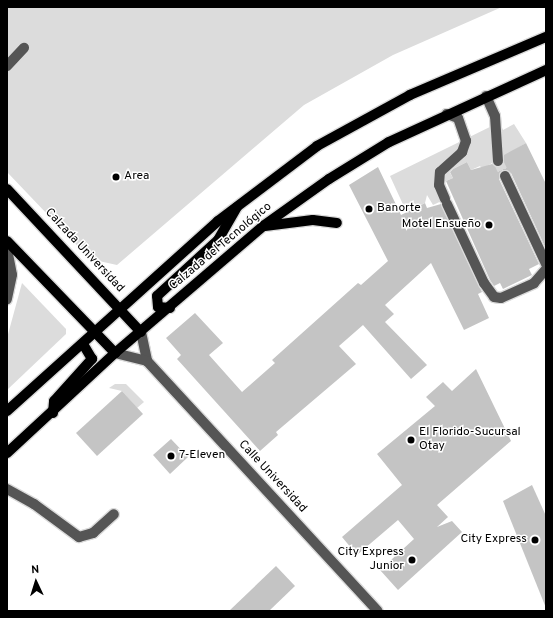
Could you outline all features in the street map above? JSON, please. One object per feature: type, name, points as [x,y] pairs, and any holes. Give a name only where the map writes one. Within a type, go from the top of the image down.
[{"type":"main road","name":"Calzada del Tecnológico","points":[[7,411],[238,205],[317,146],[353,124],[410,95],[546,37]]},
{"type":"main road","name":"Calzada del Tecnológico","points":[[7,453],[53,413],[115,354],[263,226],[336,175],[389,142],[486,96],[546,70]]},
{"type":"main road","name":"Calzada Universidad","points":[[7,189],[141,332]]},
{"type":"main road","points":[[170,308],[158,307],[157,296],[218,240],[238,205]]},
{"type":"main road","points":[[263,226],[313,220],[337,223]]},
{"type":"main road","points":[[7,240],[115,354]]},
{"type":"main road","points":[[53,413],[54,401],[92,359],[83,344]]},
{"type":"street","points":[[7,66],[24,48]]},
{"type":"street","points":[[486,96],[495,116],[498,162]]},
{"type":"street","points":[[447,114],[458,118],[466,141],[462,152],[440,172],[439,185],[484,284],[494,298],[501,298],[534,283],[546,270]]},
{"type":"street","points":[[505,176],[546,264]]},
{"type":"street","points":[[7,249],[12,275],[7,299]]},
{"type":"street","points":[[115,354],[147,361],[141,332]]},
{"type":"street","name":"Calle Universidad","points":[[147,361],[378,611]]},
{"type":"street","points":[[7,489],[34,504],[79,537],[93,533],[114,514]]},
{"type":"shaded area","points":[[7,7],[502,7],[393,55],[304,105],[117,265],[90,259],[7,172]]},
{"type":"shaded area","points":[[500,122],[503,130],[514,124],[526,143],[482,169],[480,166],[471,170],[467,162],[449,171],[453,178],[441,183],[448,198],[433,205],[427,195],[425,203],[406,211],[390,176]]},
{"type":"shaded area","points":[[22,283],[66,329],[66,334],[7,390],[7,338]]},
{"type":"shaded area","points":[[115,384],[126,384],[144,402],[137,408],[122,391],[109,388]]},
{"type":"building","name":"Motel Ensueño","points":[[526,143],[546,184],[546,249],[511,173],[502,170],[499,179],[539,264],[529,269],[532,275],[503,289],[500,283],[494,286],[490,280],[446,181],[453,178],[450,172],[453,169],[467,162],[471,170],[492,164],[501,167],[504,155]]},
{"type":"building","points":[[378,167],[401,215],[425,203],[427,208],[441,204],[482,292],[478,294],[489,318],[464,330],[431,263],[385,305],[394,314],[385,322],[427,365],[411,379],[363,325],[339,346],[356,364],[276,432],[278,435],[260,451],[177,359],[181,355],[166,338],[195,313],[223,343],[209,355],[242,392],[275,363],[272,360],[358,283],[361,285],[388,261],[349,185]]},
{"type":"building","points":[[476,369],[511,441],[437,505],[448,517],[437,527],[452,521],[462,532],[398,590],[380,570],[414,539],[398,520],[357,555],[342,537],[402,485],[377,454],[435,406],[426,397],[443,382],[452,391]]},
{"type":"building","points":[[122,391],[143,414],[97,456],[76,433]]},
{"type":"building","name":"7-Eleven","points":[[171,439],[188,457],[170,474],[153,455]]},
{"type":"building","name":"City Express","points":[[532,485],[546,516],[546,608],[503,501]]},
{"type":"building","points":[[276,566],[295,586],[269,611],[229,611]]},
{"type":"tunnel","points":[[498,161],[505,176]]},
{"type":"place","name":"Area","points":[[116,177]]},
{"type":"place","name":"Banorte","points":[[369,209]]},
{"type":"place","name":"Motel Ensueño","points":[[489,225]]},
{"type":"place","name":"El Florido-Sucursal Otay","points":[[411,440]]},
{"type":"place","name":"7-Eleven","points":[[171,456]]},
{"type":"place","name":"City Express","points":[[535,540]]},
{"type":"place","name":"City Express Junior","points":[[412,560]]}]
